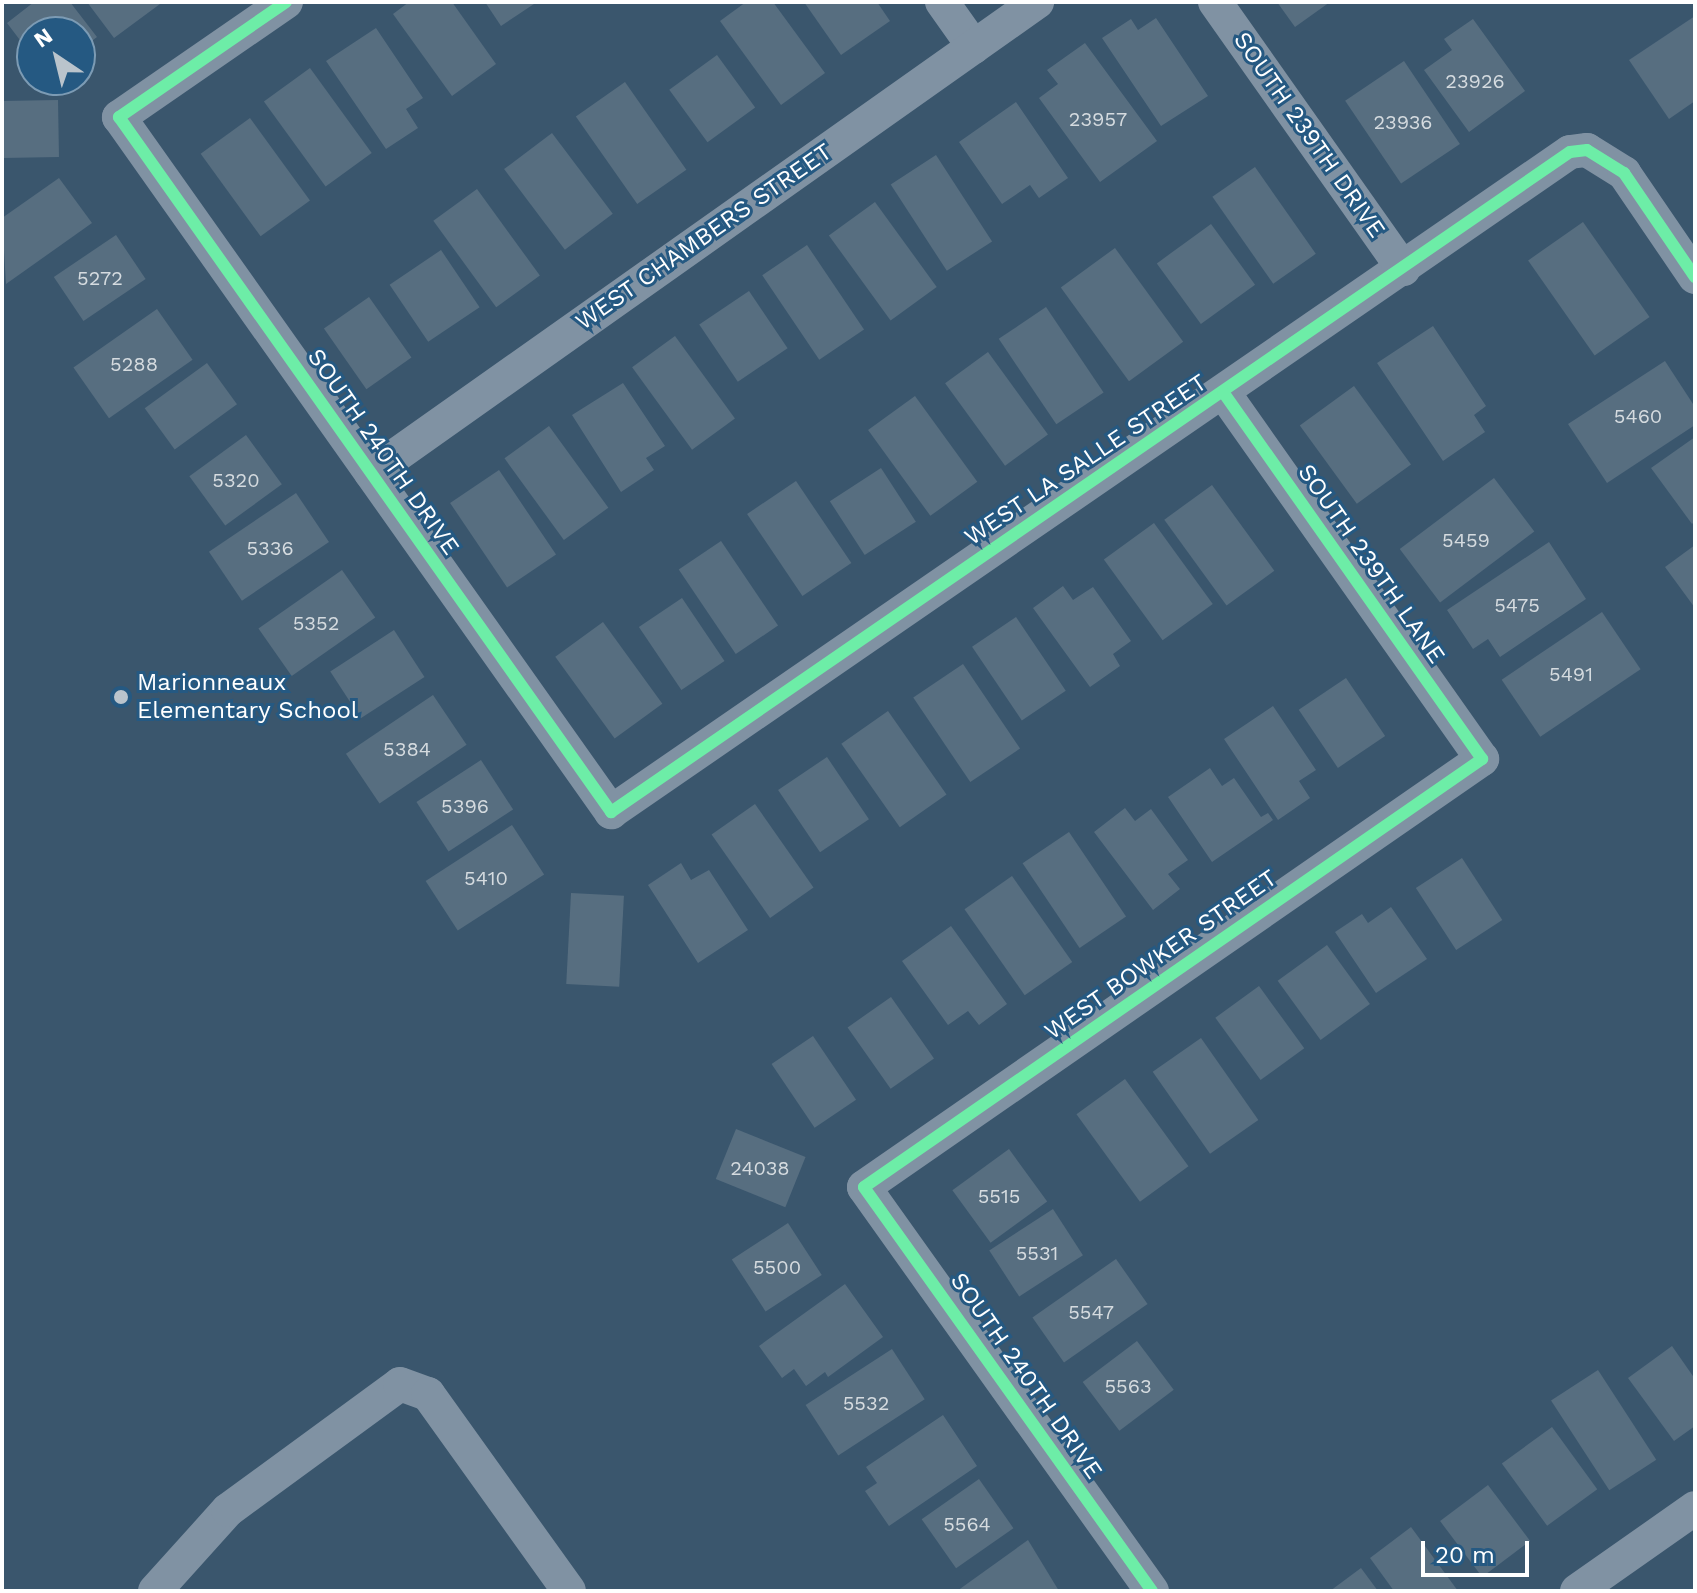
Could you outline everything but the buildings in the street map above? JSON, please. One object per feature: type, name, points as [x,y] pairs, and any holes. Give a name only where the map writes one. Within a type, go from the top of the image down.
[{"type":"street","name":"SOUTH 240TH DRIVE","points":[[286,2],[119,117],[611,812]]},
{"type":"street","points":[[942,2],[974,47]]},
{"type":"street","name":"WEST CHAMBERS STREET","points":[[371,473],[1037,2]]},
{"type":"street","name":"SOUTH 239TH DRIVE","points":[[1215,2],[1403,269]]},
{"type":"street","name":"WEST LA SALLE STREET","points":[[611,812],[1224,393],[1551,162],[1587,150],[1624,173],[1695,277]]},
{"type":"street","name":"SOUTH 239TH LANE","points":[[1224,393],[1482,759]]},
{"type":"street","name":"WEST BOWKER STREET","points":[[864,1187],[1482,759]]},
{"type":"street","name":"SOUTH 240TH DRIVE","points":[[864,1187],[1152,1591]]},
{"type":"street","points":[[155,1591],[228,1510],[400,1384],[428,1394],[569,1591]]},
{"type":"street","points":[[1577,1591],[1695,1508]]},
{"type":"cycle path","points":[[286,2],[119,117],[611,812],[1570,152],[1587,150],[1624,173],[1695,277]]},
{"type":"cycle path","points":[[1152,1591],[864,1187],[1482,759],[1224,393]]},
{"type":"place","name":"Marionneaux Elementary School","points":[[121,697]]}]
